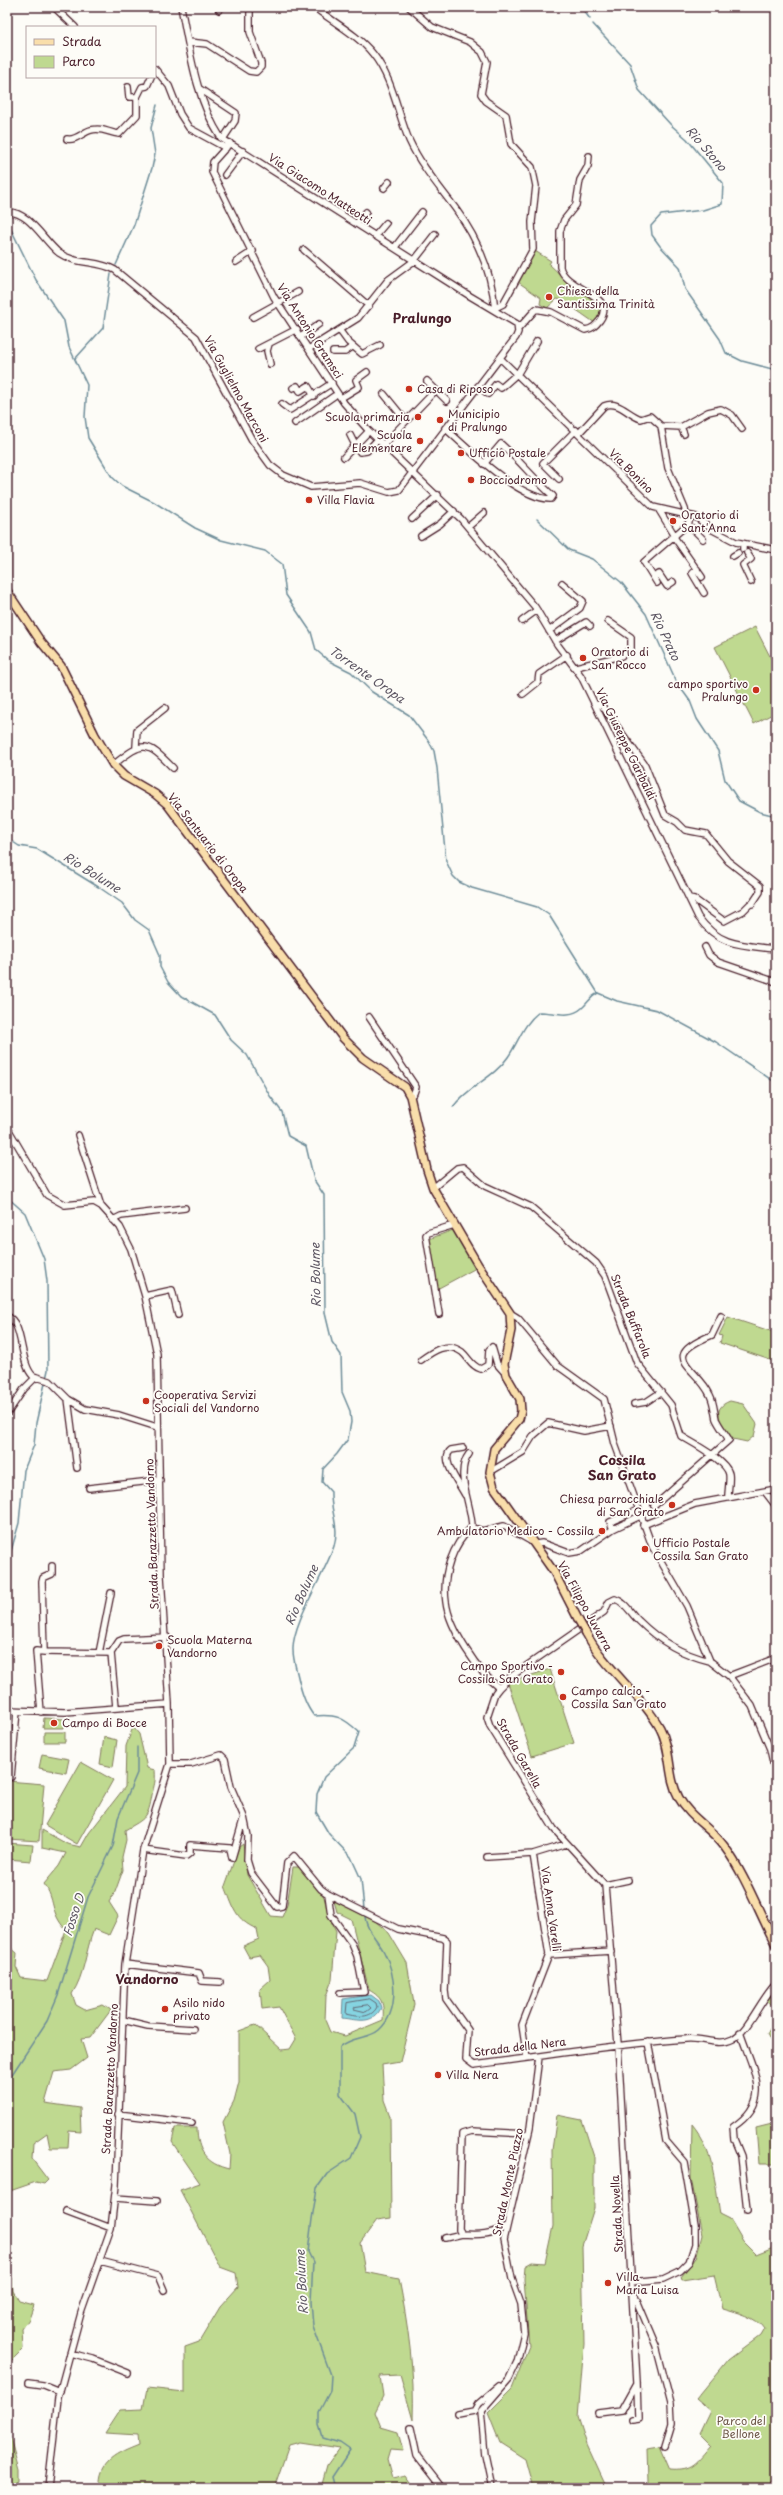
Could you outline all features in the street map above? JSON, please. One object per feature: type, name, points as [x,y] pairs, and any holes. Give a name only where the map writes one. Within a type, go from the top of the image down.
[{"type":"main road","name":"Via Santuario di Oropa","points":[[7,591],[41,642],[61,666],[95,735],[113,765],[124,776],[155,794],[167,804],[343,1038],[363,1058],[405,1087],[410,1096],[426,1170],[433,1188],[478,1265],[510,1313]]},
{"type":"main road","name":"Via Filippo Juvarra","points":[[510,1313],[511,1330],[504,1364],[506,1374],[520,1399],[521,1411],[519,1419],[494,1449],[490,1472],[494,1487],[536,1544],[554,1572],[579,1621],[607,1665],[646,1708],[660,1728],[667,1746],[673,1780],[679,1798],[694,1819],[723,1844],[734,1861],[776,1945]]},
{"type":"street","points":[[54,7],[74,26]]},
{"type":"street","name":"Via Giacomo Matteotti","points":[[181,7],[207,114],[223,139],[243,150],[356,224],[395,247],[414,261],[495,309],[517,324],[519,328]]},
{"type":"street","points":[[189,42],[207,44],[249,71],[256,72],[261,67],[261,63],[250,32],[250,7]]},
{"type":"street","points":[[314,7],[356,38],[372,52],[381,66],[409,140],[419,159],[468,226],[482,254],[491,276],[495,309],[504,304],[533,248],[532,222],[535,175],[526,158],[511,144],[509,119],[506,115],[486,101],[481,94],[488,62],[482,52],[470,42],[432,27],[409,7]]},
{"type":"street","points":[[156,70],[168,86],[180,114],[189,128],[226,148]]},
{"type":"street","points":[[67,139],[73,139],[87,131],[101,128],[119,134],[137,115],[137,97],[142,87],[147,86],[151,78]]},
{"type":"street","points":[[128,87],[129,97],[137,97]]},
{"type":"street","points":[[200,89],[236,113],[235,121],[223,139]]},
{"type":"street","name":"Via Antonio Gramsci","points":[[230,143],[213,162],[211,169],[278,302],[298,329],[332,384],[337,395],[369,431],[412,472]]},
{"type":"street","points":[[226,175],[243,150]]},
{"type":"street","points":[[412,472],[516,337],[519,328],[527,322],[536,309],[551,312],[585,330],[595,326],[603,316],[604,306],[601,300],[570,282],[561,272],[560,267],[560,231],[564,220],[576,205],[580,180],[588,166],[589,156]]},
{"type":"street","points":[[384,188],[388,182]]},
{"type":"street","name":"Via Guglielmo Marconi","points":[[7,212],[14,211],[23,217],[61,254],[74,260],[106,265],[115,270],[196,337],[261,455],[283,475],[311,487],[360,483],[395,492],[399,490],[412,472]]},
{"type":"street","points":[[356,224],[366,212]]},
{"type":"street","points":[[395,247],[422,212]]},
{"type":"street","points":[[375,236],[386,223]]},
{"type":"street","points":[[310,348],[340,331],[358,318],[388,280],[414,261],[435,234]]},
{"type":"street","points":[[304,250],[369,306]]},
{"type":"street","points":[[236,262],[252,251]]},
{"type":"street","points":[[253,317],[298,292]]},
{"type":"street","points":[[302,336],[319,324]]},
{"type":"street","points":[[258,349],[298,329]]},
{"type":"street","points":[[340,331],[352,347],[365,354],[380,346]]},
{"type":"street","points":[[478,386],[488,394],[496,384],[501,388],[518,373],[537,341]]},
{"type":"street","points":[[269,344],[267,352],[270,364]]},
{"type":"street","points":[[333,352],[345,352],[352,347]]},
{"type":"street","name":"Via Bonino","points":[[500,358],[518,373],[653,507],[659,510],[696,517],[741,551],[776,550]]},
{"type":"street","points":[[295,423],[337,395],[359,387],[356,380],[367,372]]},
{"type":"street","points":[[427,381],[448,401]]},
{"type":"street","points":[[282,404],[290,410],[332,384]]},
{"type":"street","points":[[293,388],[296,386],[300,391],[308,386],[314,396]]},
{"type":"street","points":[[384,444],[436,390]]},
{"type":"street","points":[[384,394],[406,421]]},
{"type":"street","points":[[559,479],[543,463],[604,406],[609,404],[616,405],[641,419],[650,416],[661,426],[668,468],[689,516],[688,524],[644,562],[652,570],[656,583]]},
{"type":"street","points":[[661,426],[681,427],[708,412],[721,409],[728,412],[742,429]]},
{"type":"street","points":[[681,427],[684,434]]},
{"type":"street","points":[[445,428],[484,464],[541,499],[551,499],[554,496],[528,473],[526,466],[501,444],[484,464]]},
{"type":"street","points":[[344,457],[358,449],[369,431]]},
{"type":"street","points":[[350,435],[362,454],[378,439]]},
{"type":"street","points":[[776,465],[774,470],[776,480]]},
{"type":"street","name":"Via Giuseppe Garibaldi","points":[[412,472],[454,511],[468,527],[537,610],[555,641],[576,667],[596,705],[698,917],[708,930],[717,937],[738,946],[776,949]]},
{"type":"street","points":[[412,519],[438,496]]},
{"type":"street","points":[[659,510],[674,537],[702,577]]},
{"type":"street","points":[[421,536],[454,511]]},
{"type":"street","points":[[468,527],[484,513]]},
{"type":"street","points":[[688,524],[702,539]]},
{"type":"street","points":[[741,551],[750,559],[743,565],[751,582]]},
{"type":"street","points":[[7,552],[7,579]]},
{"type":"street","points":[[697,569],[692,573],[704,594]]},
{"type":"street","points":[[654,577],[659,574],[667,586],[673,582]]},
{"type":"street","points":[[549,631],[580,608],[583,601],[562,583]]},
{"type":"street","points":[[522,621],[537,610]]},
{"type":"street","points":[[576,667],[621,656],[631,649],[631,637],[608,621]]},
{"type":"street","points":[[555,641],[586,622],[590,626]]},
{"type":"street","points":[[523,694],[538,682],[539,674],[567,655]]},
{"type":"street","points":[[596,705],[600,704],[603,707],[645,765],[665,815],[677,822],[685,830],[706,834],[728,861],[760,886],[760,892],[752,904],[750,904],[743,911],[724,921],[689,898]]},
{"type":"street","points":[[136,747],[137,730],[165,708]]},
{"type":"street","points":[[113,765],[136,747],[150,748],[173,768]]},
{"type":"street","points":[[705,947],[709,955],[718,962],[776,982]]},
{"type":"street","name":"Via Santuario di Oropa","points":[[369,1017],[416,1087],[414,1093],[410,1096]]},
{"type":"street","points":[[7,1127],[47,1195],[65,1205],[87,1202],[101,1206]]},
{"type":"street","points":[[78,1135],[101,1206]]},
{"type":"street","name":"Strada Buffarola","points":[[433,1188],[458,1168],[463,1167],[485,1186],[531,1207],[596,1263],[605,1276],[637,1363],[671,1404],[681,1436],[712,1454],[726,1468],[729,1474],[728,1496]]},
{"type":"street","name":"Strada Barazzetto Vandorno","points":[[48,2488],[60,2392],[70,2353],[111,2228],[115,2198],[126,1964],[142,1850],[170,1764],[167,1637],[161,1576],[160,1480],[157,1427],[157,1354],[145,1296],[131,1249],[120,1227],[101,1206]]},
{"type":"street","points":[[114,1220],[121,1216],[185,1208]]},
{"type":"street","points":[[439,1314],[426,1235],[428,1232],[454,1225]]},
{"type":"street","points":[[145,1296],[172,1290],[178,1315]]},
{"type":"street","name":"Via Santuario di Oropa","points":[[510,1313],[518,1318],[558,1366],[604,1399],[615,1444],[644,1526],[661,1563],[687,1606],[710,1661],[729,1676],[752,1706],[767,1742],[776,1776]]},
{"type":"street","points":[[7,1316],[16,1326],[26,1366],[39,1378],[50,1380],[68,1399],[91,1411],[119,1415],[157,1427]]},
{"type":"street","points":[[654,1506],[729,1440],[716,1418],[710,1394],[701,1381],[689,1371],[684,1363],[683,1357],[686,1350],[693,1343],[712,1335],[721,1316]]},
{"type":"street","name":"Via Filippo Juvarra","points":[[421,1360],[433,1351],[449,1348],[463,1353],[472,1364],[481,1369],[488,1364],[489,1350],[492,1347],[497,1364],[506,1374]]},
{"type":"street","points":[[7,1414],[24,1389],[39,1378]]},
{"type":"street","points":[[634,1404],[646,1402],[661,1392]]},
{"type":"street","points":[[68,1399],[77,1468]]},
{"type":"street","points":[[490,1472],[523,1452],[533,1436],[548,1423],[584,1431],[611,1426]]},
{"type":"street","points":[[463,1448],[451,1450],[448,1456],[452,1474],[469,1502]]},
{"type":"street","points":[[469,1454],[464,1468],[472,1527],[457,1544],[450,1558],[446,1601],[448,1615],[465,1648],[490,1680],[499,1688]]},
{"type":"street","points":[[89,1488],[160,1480]]},
{"type":"street","points":[[644,1526],[695,1504],[728,1496],[761,1491],[766,1492],[776,1489]]},
{"type":"street","points":[[766,1492],[776,1506]]},
{"type":"street","points":[[472,1527],[482,1531],[504,1526],[536,1544],[542,1543],[560,1551],[575,1552],[590,1545],[613,1529],[610,1522],[639,1513]]},
{"type":"street","points":[[44,1652],[42,1582],[43,1578],[52,1574],[52,1566]]},
{"type":"street","points":[[99,1653],[111,1594]]},
{"type":"street","name":"Strada Garella","points":[[605,1885],[602,1878],[566,1844],[541,1808],[490,1726],[487,1717],[495,1693],[509,1678],[604,1612],[608,1602],[615,1599],[628,1608],[639,1622],[682,1654],[710,1661]]},
{"type":"street","points":[[116,1706],[111,1653],[119,1641],[124,1639],[167,1637]]},
{"type":"street","points":[[41,1712],[36,1651],[111,1653]]},
{"type":"street","points":[[729,1676],[776,1658]]},
{"type":"street","points":[[7,1710],[65,1712],[116,1706],[169,1704]]},
{"type":"street","points":[[11,1777],[17,1711]]},
{"type":"street","name":"Strada della Nera","points":[[170,1764],[191,1764],[221,1755],[225,1759],[231,1787],[244,1817],[248,1836],[248,1867],[277,1907],[282,1906],[287,1863],[292,1856],[300,1860],[321,1889],[328,1894],[376,1916],[398,1929],[443,1938],[447,1941],[446,2000],[468,2030],[466,2054],[468,2062],[474,2065],[539,2057],[618,2044],[701,2038],[713,2042],[723,2042],[734,2038],[740,2032],[768,1991],[776,1984]]},
{"type":"street","points":[[142,1850],[186,1856],[190,1852],[190,1845],[230,1848],[232,1858],[244,1817]]},
{"type":"street","points":[[487,1858],[533,1854],[566,1844]]},
{"type":"street","name":"Via Anna Varelli","points":[[527,2058],[522,2025],[549,1955],[533,1854]]},
{"type":"street","points":[[618,2044],[605,1885],[628,1880]]},
{"type":"street","points":[[328,1894],[331,1915],[352,1944],[357,1956],[364,1992],[340,1993]]},
{"type":"street","points":[[549,1955],[611,1951]]},
{"type":"street","points":[[126,1964],[199,1973],[202,1981],[220,1982]]},
{"type":"street","points":[[123,2020],[148,2026],[193,2028]]},
{"type":"street","points":[[740,2032],[757,2084],[758,2101],[746,2119],[733,2127],[734,2139],[741,2156],[747,2210]]},
{"type":"street","points":[[648,2042],[666,2141],[684,2162],[695,2226],[695,2244],[689,2262],[680,2271],[663,2279],[632,2285],[656,2346],[670,2404],[672,2423],[665,2446]]},
{"type":"street","name":"Strada Novella","points":[[618,2044],[637,2382],[638,2419],[635,2421],[631,2420]]},
{"type":"street","name":"Strada Monte Piazzo","points":[[492,2488],[485,2455],[481,2411],[509,2379],[517,2362],[524,2333],[521,2304],[505,2251],[506,2226],[528,2134],[539,2057]]},
{"type":"street","points":[[118,2114],[192,2123]]},
{"type":"street","points":[[462,2234],[459,2229],[462,2134],[472,2131],[528,2134]]},
{"type":"street","points":[[115,2198],[157,2201]]},
{"type":"street","points":[[66,2210],[111,2228]]},
{"type":"street","points":[[446,2238],[462,2234],[493,2234],[506,2226]]},
{"type":"street","points":[[100,2260],[158,2276],[164,2290]]},
{"type":"street","points":[[70,2353],[93,2359],[128,2373]]},
{"type":"street","name":"Strada Monte Piazzo","points":[[458,2414],[474,2411],[483,2399],[509,2379]]},
{"type":"street","points":[[598,2413],[622,2410],[637,2382]]},
{"type":"street","points":[[28,2383],[43,2385],[60,2392]]},
{"type":"street","points":[[411,2428],[417,2456],[442,2488]]},
{"type":"green space","points":[[535,251],[551,261],[549,264],[567,281],[599,302],[601,313],[595,323],[562,300],[557,299],[547,308],[540,304],[541,298],[518,282]]},
{"type":"green space","name":"campo sportivo Pralungo","points":[[755,627],[776,668],[776,712],[754,724],[715,647]]},
{"type":"green space","points":[[453,1230],[476,1268],[437,1289],[429,1239]]},
{"type":"green space","points":[[728,1317],[776,1333],[776,1362],[720,1343],[722,1336],[719,1335]]},
{"type":"green space","points":[[730,1401],[743,1404],[757,1424],[754,1436],[747,1442],[733,1439],[722,1424],[719,1413],[720,1409],[723,1404]]},
{"type":"green space","points":[[550,1669],[574,1743],[532,1756],[508,1683]]},
{"type":"green space","points":[[7,1713],[11,1715],[7,1756]]},
{"type":"green space","name":"Campo di Bocce","points":[[44,1718],[65,1719],[64,1728],[43,1728]]},
{"type":"green space","points":[[133,1727],[139,1734],[147,1768],[155,1770],[155,1781],[151,1803],[145,1817],[138,1823],[125,1830],[126,1840],[122,1857],[123,1870],[115,1892],[109,1902],[118,1916],[109,1935],[94,1929],[80,1979],[72,1994],[76,2005],[85,2010],[103,2005],[111,2010],[90,2038],[81,2039],[87,2058],[71,2070],[54,2072],[45,2103],[80,2108],[81,2132],[69,2131],[68,2148],[50,2148],[47,2133],[33,2143],[32,2159],[48,2180],[44,2184],[36,2182],[7,2192],[7,1937],[10,1947],[17,1953],[16,1967],[21,1978],[47,1981],[66,1930],[57,1917],[50,1895],[44,1884],[59,1866],[66,1853],[42,1848],[42,1830],[67,1844],[81,1847],[89,1833],[125,1787],[126,1746]]},
{"type":"green space","name":"Campo di Bocce","points":[[44,1732],[65,1732],[65,1742],[44,1742]]},
{"type":"green space","points":[[104,1737],[117,1740],[113,1767],[100,1764]]},
{"type":"green space","points":[[42,1754],[69,1759],[66,1773],[39,1768]]},
{"type":"green space","points":[[81,1762],[113,1780],[77,1844],[45,1825]]},
{"type":"green space","points":[[7,1781],[44,1784],[39,1841],[7,1839]]},
{"type":"green space","points":[[7,1843],[33,1845],[31,1861],[7,1859]]},
{"type":"green space","points":[[243,1844],[247,1875],[271,1916],[282,1917],[287,1905],[293,1867],[299,1867],[314,1879],[324,1897],[329,1917],[336,1931],[332,1980],[326,1996],[325,2020],[330,2032],[345,2036],[383,2020],[382,2002],[369,1990],[351,1919],[337,1912],[334,1901],[375,1921],[389,1933],[407,1963],[414,2004],[400,2062],[382,2065],[384,2100],[390,2116],[391,2218],[377,2220],[360,2243],[365,2272],[399,2279],[410,2349],[413,2385],[413,2420],[400,2375],[380,2376],[383,2396],[375,2412],[381,2427],[398,2432],[403,2451],[390,2450],[387,2460],[392,2478],[406,2475],[411,2482],[411,2488],[321,2488],[327,2466],[340,2448],[300,2442],[289,2445],[274,2488],[100,2488],[102,2471],[110,2460],[116,2455],[139,2445],[138,2435],[105,2433],[120,2410],[143,2409],[147,2388],[185,2392],[185,2347],[199,2342],[220,2307],[238,2287],[236,2273],[220,2267],[180,2190],[200,2183],[172,2142],[175,2128],[197,2128],[197,2136],[201,2150],[209,2160],[221,2167],[229,2169],[230,2154],[223,2122],[234,2101],[239,2082],[239,2031],[255,2025],[282,2050],[290,2049],[296,2039],[279,2007],[262,2009],[260,1989],[270,1980],[268,1966],[260,1955],[249,1957],[243,1946],[259,1939],[257,1929],[239,1917],[225,1886],[239,1847]]},
{"type":"green space","points":[[776,1990],[776,2008],[767,2001]]},
{"type":"green space","points":[[776,2018],[776,2046],[771,2042],[767,2034]]},
{"type":"green space","points":[[557,2115],[582,2120],[594,2157],[594,2208],[582,2246],[584,2344],[578,2417],[587,2445],[604,2482],[609,2488],[533,2488],[525,2459],[500,2443],[488,2413],[512,2389],[529,2346],[524,2279],[525,2266],[532,2262],[545,2263],[553,2226],[552,2150]]},
{"type":"green space","points":[[776,2123],[776,2164],[759,2164],[756,2128]]},
{"type":"green space","name":"Parco del Bellone","points":[[692,2124],[705,2144],[709,2155],[720,2214],[730,2219],[743,2241],[756,2254],[771,2248],[776,2225],[776,2480],[770,2488],[651,2488],[648,2482],[647,2448],[660,2446],[670,2469],[678,2469],[689,2467],[694,2464],[711,2446],[699,2434],[710,2411],[696,2399],[728,2360],[760,2336],[764,2329],[751,2318],[722,2308],[714,2275],[682,2280],[681,2277],[696,2258],[702,2235],[691,2178]]},
{"type":"green space","points":[[776,2186],[776,2221],[772,2212],[770,2199]]},
{"type":"green space","points":[[7,2275],[12,2279],[13,2291],[19,2301],[34,2305],[29,2319],[22,2329],[23,2349],[7,2365]]},
{"type":"green space","points":[[7,2427],[19,2470],[19,2481],[7,2487]]},
{"type":"water","points":[[371,1995],[379,2001],[381,2008],[374,2017],[364,2020],[342,2018],[343,1999]]},
{"type":"waterway","name":"Rio Stono","points":[[581,7],[590,19]]},
{"type":"waterway","name":"Rio Stono","points":[[593,24],[630,64],[639,90],[671,125],[687,139],[723,183],[722,204],[703,210],[661,215],[651,226],[652,235],[660,246],[680,267],[685,289],[720,339],[726,353],[742,361],[776,370]]},
{"type":"waterway","points":[[116,265],[134,225],[152,168],[155,154],[151,128],[157,105]]},
{"type":"waterway","name":"Torrente Oropa","points":[[7,221],[36,280],[64,321],[69,347],[87,385],[85,417],[88,438],[112,477],[122,486],[154,502],[195,528],[221,540],[265,551],[282,564],[286,595],[311,632],[316,650],[329,661],[351,672],[372,692],[409,715],[428,740],[434,751],[437,768],[446,861],[453,876],[459,882],[472,888],[537,907],[549,915],[598,993],[617,1001],[657,1010],[716,1042],[776,1083]]},
{"type":"waterway","points":[[75,359],[103,328],[111,274]]},
{"type":"waterway","name":"Rio Prato","points":[[537,519],[569,550],[592,559],[621,582],[646,614],[677,683],[690,701],[697,719],[718,751],[725,780],[739,801],[760,812],[776,816]]},
{"type":"waterway","name":"Rio Bolume","points":[[7,838],[19,846],[37,849],[100,888],[122,903],[135,920],[149,930],[160,955],[160,967],[168,982],[181,996],[215,1015],[231,1040],[247,1055],[270,1096],[282,1112],[288,1136],[306,1146],[314,1180],[324,1195],[325,1313],[332,1342],[341,1355],[342,1392],[350,1411],[351,1422],[348,1439],[323,1469],[322,1482],[331,1492],[336,1539],[330,1557],[298,1626],[294,1639],[293,1653],[302,1693],[314,1716],[334,1716],[344,1720],[359,1732],[354,1748],[324,1777],[317,1794],[316,1812],[329,1834],[351,1857],[361,1879],[364,1909]]},
{"type":"waterway","points":[[453,1107],[459,1100],[502,1064],[512,1051],[525,1027],[539,1012],[562,1014],[572,1013],[582,1008],[593,996],[598,993]]},
{"type":"waterway","points":[[7,1197],[25,1213],[44,1259],[47,1281],[48,1370],[36,1423],[34,1445],[24,1470],[19,1523],[7,1565]]},
{"type":"waterway","name":"Fosso D","points":[[7,2082],[47,2021],[58,1995],[88,1897],[113,1846],[118,1818],[137,1773],[137,1747]]},
{"type":"waterway","name":"Rio Bolume","points":[[335,2488],[332,2477],[350,2450],[340,2443],[323,2438],[319,2425],[319,2412],[330,2391],[331,2375],[313,2326],[311,2302],[313,2262],[308,2252],[317,2188],[327,2174],[351,2158],[360,2137],[355,2114],[340,2094],[340,2047],[345,2043],[370,2035],[379,2030],[386,2022],[393,2003],[393,1982],[388,1961],[384,1952],[369,1930],[365,1915]]},
{"type":"place","name":"Chiesa della Santissima Trinità","points":[[549,297]]},
{"type":"place","name":"Casa di Riposo","points":[[409,389]]},
{"type":"place","name":"Scuola primaria","points":[[418,417]]},
{"type":"place","name":"Municipio di Pralungo","points":[[440,420]]},
{"type":"place","name":"Scuola Elementare","points":[[420,441]]},
{"type":"place","name":"Ufficio Postale","points":[[461,453]]},
{"type":"place","name":"Bocciodromo","points":[[471,480]]},
{"type":"place","name":"Villa Flavia","points":[[309,500]]},
{"type":"place","name":"Oratorio di Sant'Anna","points":[[673,521]]},
{"type":"place","name":"Oratorio di San Rocco","points":[[583,658]]},
{"type":"place","name":"campo sportivo Pralungo","points":[[756,690]]},
{"type":"place","name":"Cooperativa Servizi Sociali del Vandorno","points":[[146,1401]]},
{"type":"place","name":"Chiesa parrocchiale di San Grato","points":[[672,1505]]},
{"type":"place","name":"Ambulatorio Medico - Cossila","points":[[602,1531]]},
{"type":"place","name":"Ufficio Postale Cossila San Grato","points":[[645,1549]]},
{"type":"place","name":"Scuola Materna Vandorno","points":[[159,1646]]},
{"type":"place","name":"Campo Sportivo - Cossila San Grato","points":[[561,1672]]},
{"type":"place","name":"Campo calcio - Cossila San Grato","points":[[563,1697]]},
{"type":"place","name":"Campo di Bocce","points":[[54,1723]]},
{"type":"place","name":"Asilo nido privato","points":[[165,2009]]},
{"type":"place","name":"Villa Nera","points":[[438,2075]]},
{"type":"place","name":"Villa Maria Luisa","points":[[608,2283]]},
{"type":"district","name":"Pralungo","points":[[422,318]]},
{"type":"district","name":"Cossila San Grato","points":[[622,1468]]},
{"type":"district","name":"Vandorno","points":[[147,1979]]}]
